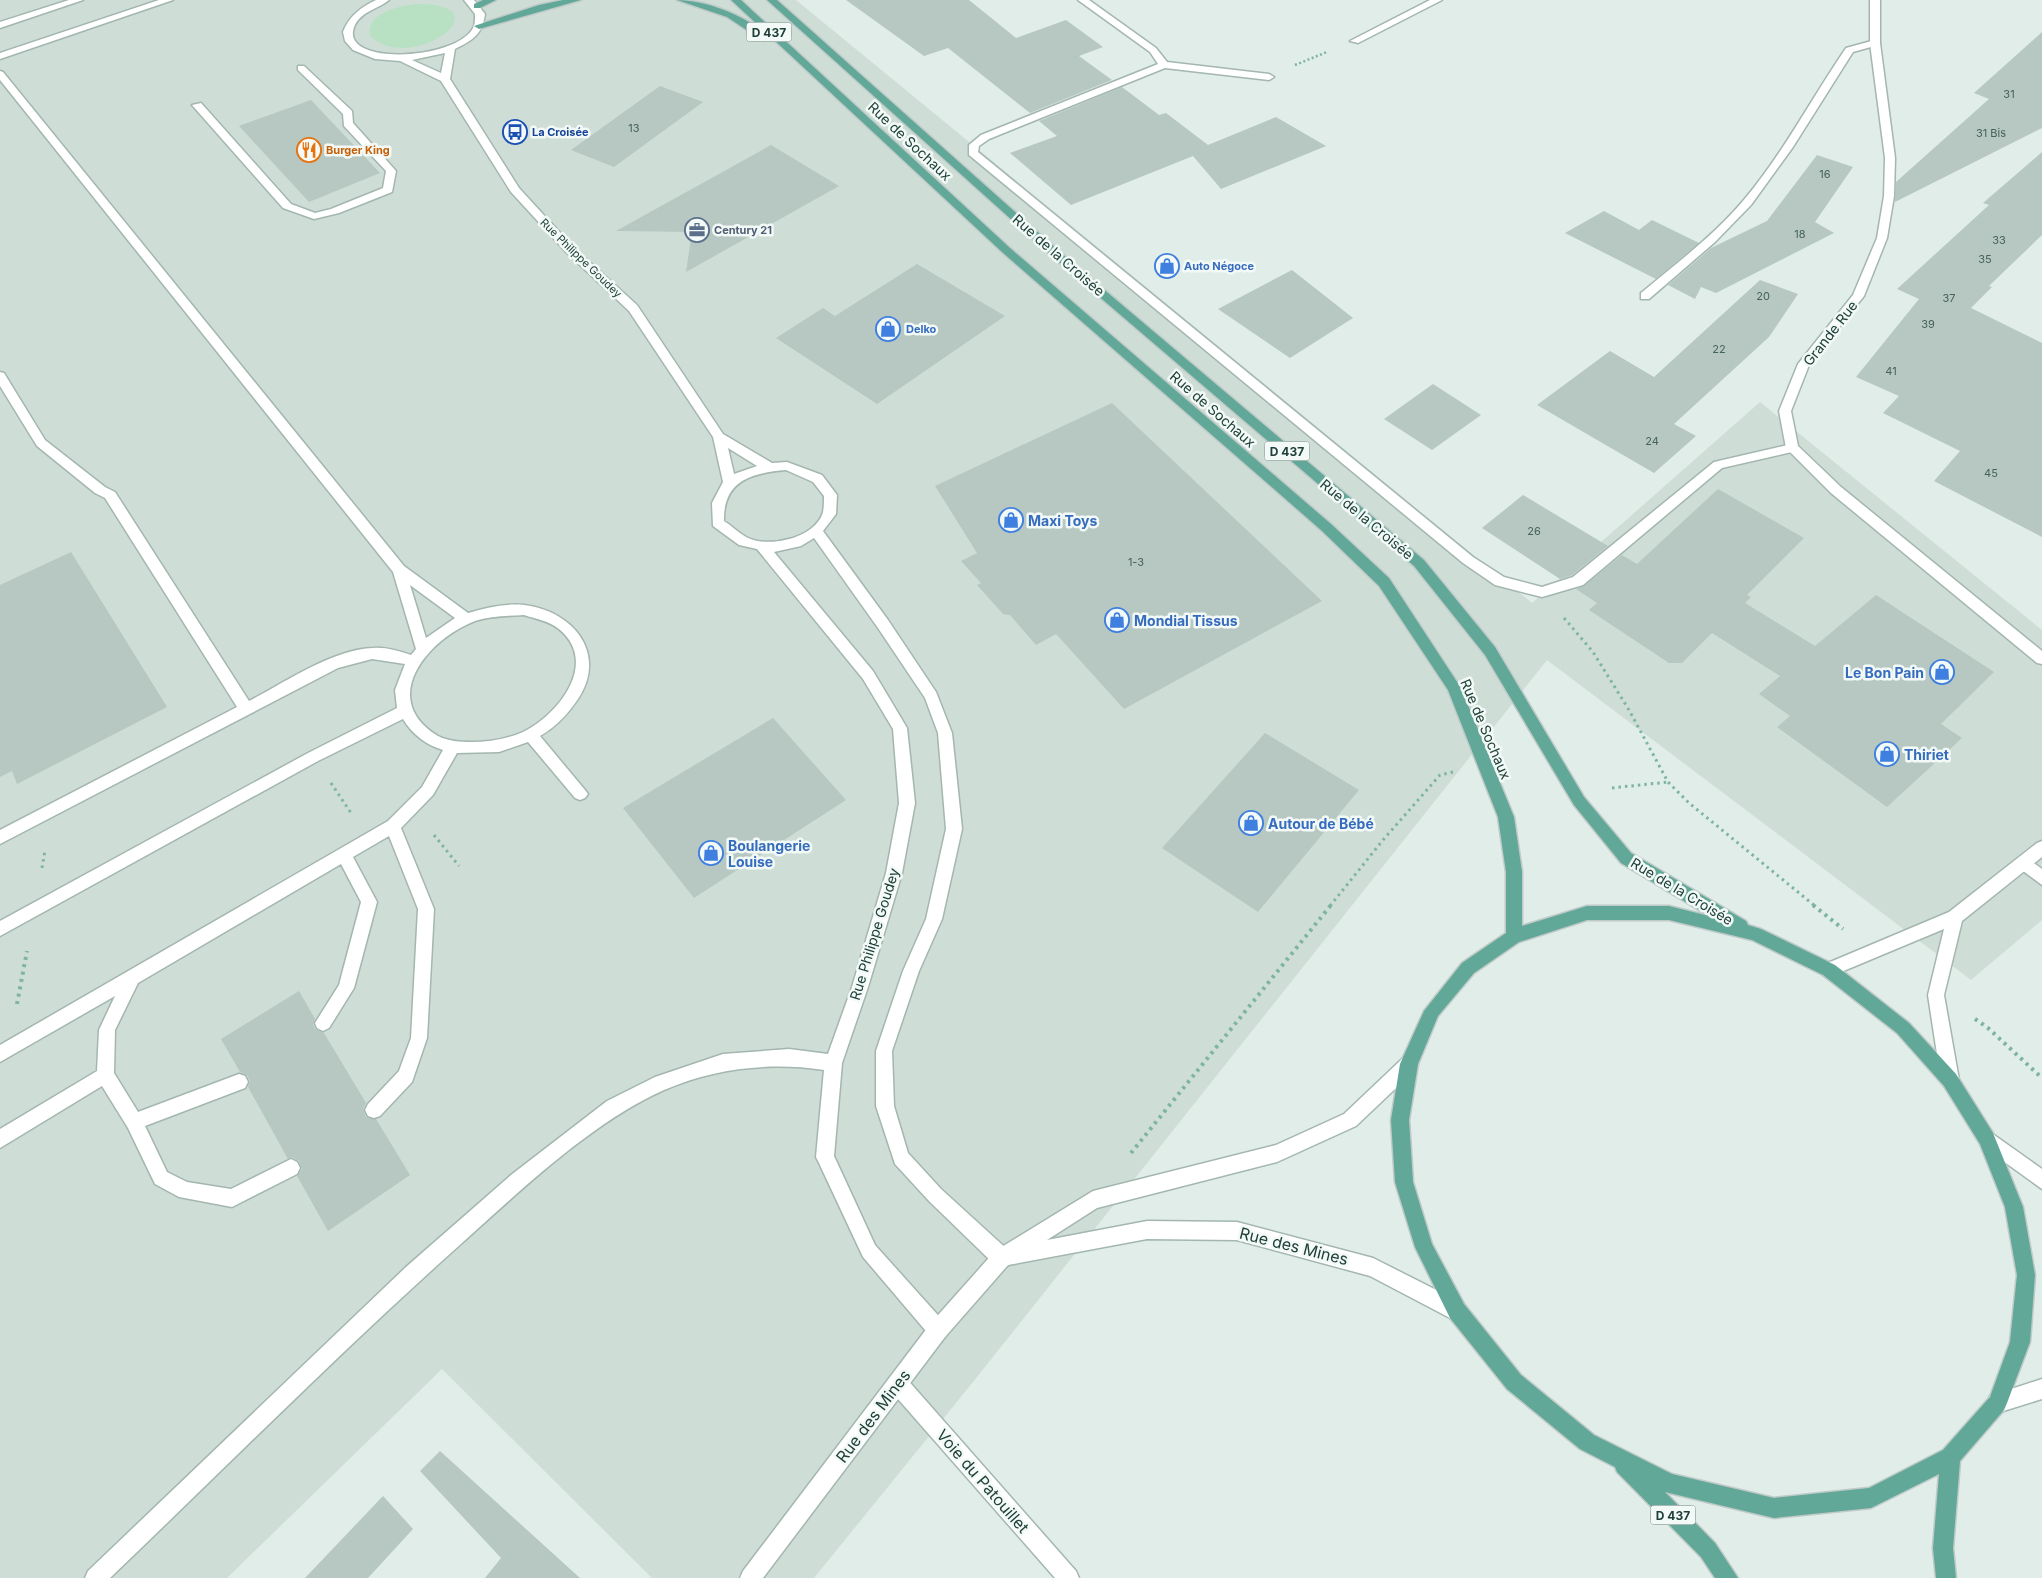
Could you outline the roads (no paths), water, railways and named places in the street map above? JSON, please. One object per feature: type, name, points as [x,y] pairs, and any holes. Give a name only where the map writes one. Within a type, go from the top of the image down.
[{"type":"main road","points":[[473,3],[491,0]]},
{"type":"main road","points":[[479,26],[542,6],[576,0]]},
{"type":"main road","points":[[682,0],[730,15],[803,64]]},
{"type":"main road","name":"Rue de Sochaux","points":[[736,0],[1006,250],[1326,527],[1384,582],[1454,688],[1506,816],[1514,872],[1514,936]]},
{"type":"main road","name":"Rue de la Croisée","points":[[772,0],[1066,262],[1419,563],[1490,651],[1579,801],[1626,858],[1754,934]]},
{"type":"main road","points":[[1670,912],[1754,934],[1829,970],[1903,1028],[1950,1080],[1987,1139],[2014,1206],[2026,1275],[2020,1342],[1997,1403],[1950,1457],[1871,1498],[1774,1508],[1670,1484],[1587,1442],[1514,1382],[1457,1311],[1424,1247],[1404,1182],[1400,1120],[1409,1064],[1432,1011],[1468,968],[1514,936],[1587,913],[1670,912]]},
{"type":"main road","name":"D 437","points":[[1614,1455],[1708,1550],[1728,1578]]},
{"type":"main road","points":[[1946,1578],[1943,1548],[1950,1457]]},
{"type":"street","points":[[0,25],[78,0]]},
{"type":"street","points":[[0,56],[168,0]]},
{"type":"street","points":[[1083,0],[1153,50],[1164,65]]},
{"type":"street","points":[[1355,41],[1436,0]]},
{"type":"street","name":"Grande Rue","points":[[1792,448],[1785,411],[1804,364],[1858,296],[1882,238],[1889,196],[1890,158],[1875,43],[1875,0]]},
{"type":"street","points":[[377,1],[360,13],[350,24],[348,35],[352,45],[364,53],[382,58],[403,59],[419,58],[450,49],[468,38],[479,26],[481,16],[473,3]]},
{"type":"street","points":[[1645,296],[1706,245],[1747,203],[1784,152],[1849,50],[1875,43]]},
{"type":"street","points":[[403,59],[445,79],[450,49]]},
{"type":"street","points":[[1269,77],[1164,65],[985,137],[974,145],[973,153],[1468,560],[1500,581],[1542,592],[1578,581],[1718,465],[1792,448],[1836,490],[2042,659]]},
{"type":"street","points":[[196,105],[287,206],[314,216],[335,211],[388,190],[391,172],[348,124],[348,113],[301,68]]},
{"type":"street","points":[[0,74],[399,570],[466,619]]},
{"type":"street","name":"Rue Philippe Goudey","points":[[445,79],[516,190],[570,250],[633,308],[719,437],[730,484]]},
{"type":"street","points":[[0,376],[40,443],[100,490],[110,495],[247,710]]},
{"type":"street","name":"Rue Philippe Goudey","points":[[719,437],[769,467]]},
{"type":"street","points":[[787,466],[805,470],[820,478],[829,489],[832,502],[829,516],[817,533],[783,547],[762,547],[743,543],[728,534],[718,523],[718,502],[730,484],[751,471],[769,467],[787,466]]},
{"type":"street","points":[[817,533],[884,624],[931,696],[945,733],[954,829],[934,920],[911,971],[884,1051],[885,1106],[901,1158],[934,1195],[1002,1258]]},
{"type":"street","name":"Rue Philippe Goudey","points":[[762,547],[868,675],[900,728],[907,803],[897,856],[860,987],[833,1063],[825,1157],[870,1251],[938,1330]]},
{"type":"street","points":[[399,570],[422,648]]},
{"type":"street","points":[[524,610],[548,617],[564,625],[576,638],[583,660],[580,682],[566,708],[548,725],[515,742],[485,749],[452,747],[433,741],[417,729],[404,711],[402,690],[412,661],[422,648],[438,633],[466,619],[499,611],[524,610]]},
{"type":"street","points":[[0,837],[247,710],[332,664],[364,652],[386,652],[412,661]]},
{"type":"street","points":[[0,929],[313,757],[404,711]]},
{"type":"street","points":[[531,735],[580,794]]},
{"type":"street","points":[[0,1054],[393,826],[421,801],[440,774],[452,747]]},
{"type":"street","points":[[374,1110],[406,1076],[419,1038],[422,999],[426,909],[393,826]]},
{"type":"street","points":[[1829,970],[1955,917],[2042,848]]},
{"type":"street","points":[[323,1022],[346,988],[369,902],[344,854]]},
{"type":"street","points":[[2024,863],[2042,878]]},
{"type":"street","points":[[1950,1080],[1936,995],[1955,917]]},
{"type":"street","points":[[132,977],[106,1030],[105,1075],[134,1122],[161,1178],[185,1191],[232,1198],[291,1168]]},
{"type":"street","points":[[95,1578],[413,1274],[517,1181],[612,1107],[661,1083],[723,1062],[789,1057],[833,1063]]},
{"type":"street","name":"Rue des Mines","points":[[750,1578],[938,1330],[1002,1258],[1093,1200],[1277,1153],[1350,1120],[1409,1064]]},
{"type":"street","points":[[0,1139],[105,1075]]},
{"type":"street","points":[[134,1122],[239,1082]]},
{"type":"street","points":[[1987,1139],[2042,1180]]},
{"type":"street","name":"Rue des Mines","points":[[1002,1258],[1147,1230],[1237,1231],[1373,1266],[1457,1311]]},
{"type":"street","name":"Voie du Patouillet","points":[[898,1384],[1069,1578]]},
{"type":"street","points":[[1997,1403],[2042,1389]]},
{"type":"place","name":"La Croisée","points":[[515,132]]},
{"type":"place","name":"Burger King","points":[[309,150]]},
{"type":"place","name":"Century 21","points":[[697,230]]},
{"type":"place","name":"Auto Négoce","points":[[1167,266]]},
{"type":"place","name":"Delko","points":[[888,329]]},
{"type":"place","name":"Maxi Toys","points":[[1011,520]]},
{"type":"place","name":"Mondial Tissus","points":[[1117,620]]},
{"type":"place","name":"Le Bon Pain","points":[[1942,672]]},
{"type":"place","name":"Thiriet","points":[[1887,754]]},
{"type":"place","name":"Autour de Bébé","points":[[1251,823]]},
{"type":"place","name":"Boulangerie Louise","points":[[711,853]]}]
